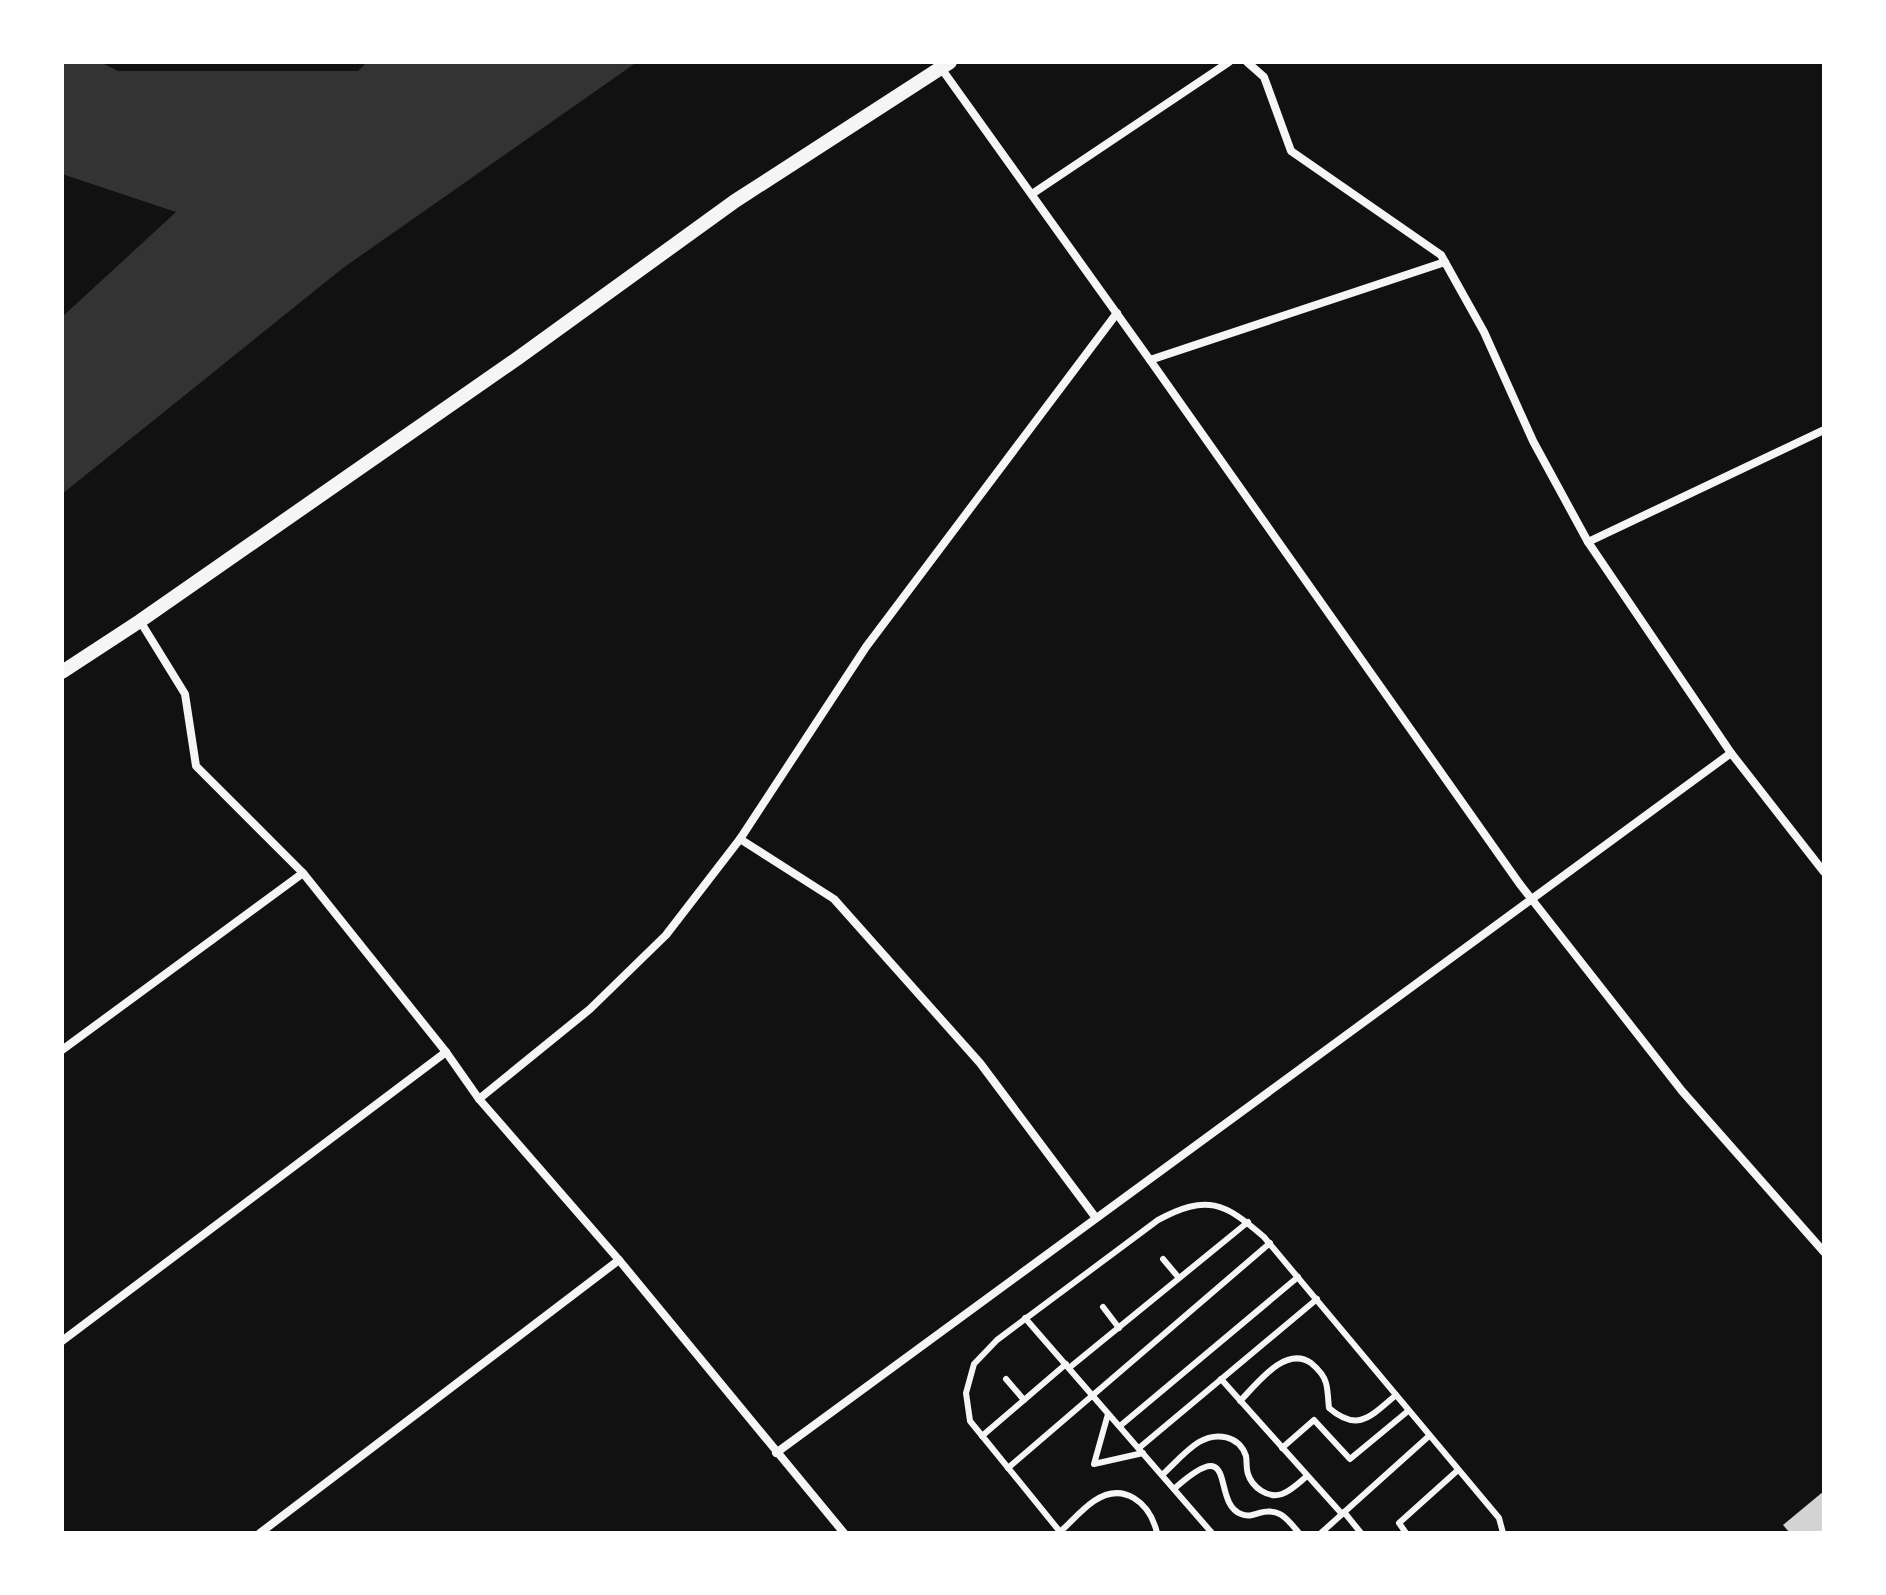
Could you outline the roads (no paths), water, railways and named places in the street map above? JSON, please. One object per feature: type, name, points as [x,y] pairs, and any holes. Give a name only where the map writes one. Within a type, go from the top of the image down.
[{"type":"street","points":[[1032,194],[1229,62]]},
{"type":"street","points":[[1247,62],[1264,77],[1291,151],[1441,255],[1484,332],[1533,441],[1588,542],[1731,753],[1824,872]]},
{"type":"street","points":[[62,672],[518,358],[735,201],[945,65],[1032,194],[1530,898],[1682,1091],[1824,1252]]},
{"type":"street","points":[[1150,360],[1445,262]]},
{"type":"street","points":[[479,1099],[590,1009],[666,935],[740,839],[866,647],[1117,313]]},
{"type":"street","points":[[1588,542],[1824,430]]},
{"type":"street","points":[[140,621],[185,694],[196,766],[303,873],[446,1052],[479,1099],[619,1260],[844,1533]]},
{"type":"street","points":[[776,1453],[1731,753]]},
{"type":"street","points":[[740,839],[834,899],[980,1063],[1096,1218]]},
{"type":"street","points":[[62,1050],[303,873]]},
{"type":"street","points":[[62,1341],[446,1052]]},
{"type":"street","points":[[260,1533],[619,1260]]},
{"type":"lane","points":[[1157,1533],[1152,1514],[1142,1503],[1128,1495],[1112,1495],[1096,1500],[1060,1532],[970,1421],[966,1393],[974,1364],[997,1340],[1158,1220],[1183,1207],[1199,1204],[1220,1207],[1248,1222],[1270,1243],[1499,1518],[1503,1533]]},
{"type":"lane","points":[[982,1436],[1248,1222]]},
{"type":"lane","points":[[1008,1468],[1270,1243]]},
{"type":"lane","points":[[1163,1259],[1179,1278]]},
{"type":"lane","points":[[1120,1426],[1298,1277]]},
{"type":"lane","points":[[1108,1414],[1094,1464],[1141,1451],[1317,1299]]},
{"type":"lane","points":[[1103,1307],[1119,1328]]},
{"type":"lane","points":[[1025,1318],[1212,1533]]},
{"type":"lane","points":[[1240,1401],[1280,1362],[1305,1359],[1315,1365],[1326,1382],[1329,1408],[1340,1418],[1352,1422],[1366,1419],[1396,1395]]},
{"type":"lane","points":[[1006,1379],[1024,1400]]},
{"type":"lane","points":[[1221,1379],[1361,1533]]},
{"type":"lane","points":[[1282,1448],[1314,1420],[1350,1459],[1408,1411]]},
{"type":"lane","points":[[1162,1475],[1199,1442],[1213,1436],[1227,1436],[1245,1453],[1248,1476],[1263,1492],[1276,1496],[1285,1494],[1307,1476]]},
{"type":"lane","points":[[1323,1532],[1429,1436]]},
{"type":"lane","points":[[1174,1489],[1200,1467],[1211,1467],[1225,1480],[1227,1503],[1234,1510],[1251,1516],[1277,1511],[1299,1533]]},
{"type":"lane","points":[[1406,1533],[1399,1523],[1458,1470]]}]
